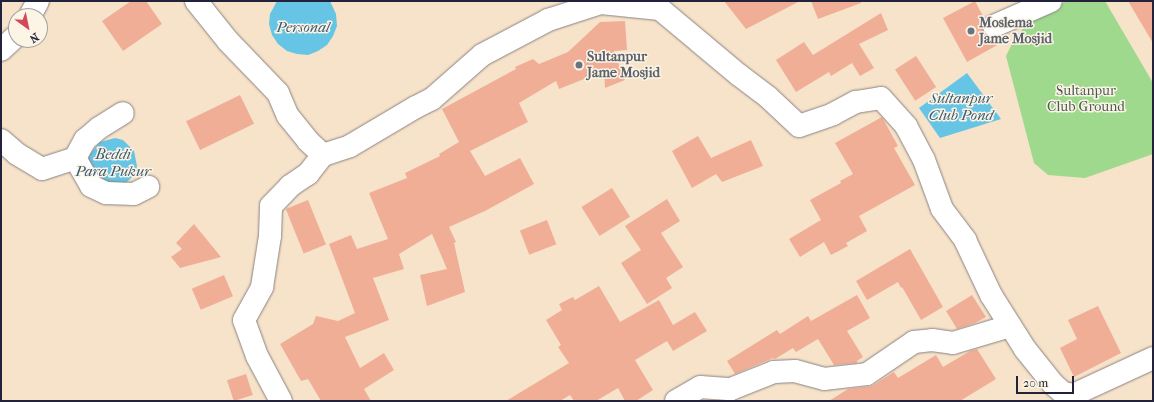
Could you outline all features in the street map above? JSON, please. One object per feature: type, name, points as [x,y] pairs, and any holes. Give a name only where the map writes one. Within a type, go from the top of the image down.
[{"type":"street","points":[[196,1],[228,41],[278,92],[288,116],[308,141],[323,155]]},
{"type":"street","points":[[994,26],[1051,1]]},
{"type":"street","points":[[281,401],[257,356],[244,320],[262,287],[270,236],[271,206],[290,186],[308,174],[323,155],[350,146],[432,99],[482,54],[548,20],[601,3],[660,9],[738,75],[768,97],[800,126],[833,114],[856,102],[881,98],[906,126],[924,160],[942,209],[965,240],[991,295],[1010,326],[1025,349],[1053,384],[1063,393],[1073,395],[1153,358]]},
{"type":"street","points":[[1,140],[17,154],[42,169],[75,158],[85,140],[99,128],[123,113]]},
{"type":"street","points":[[75,158],[91,186],[106,193],[134,194],[148,187]]},
{"type":"street","points":[[676,401],[700,387],[735,395],[774,372],[795,371],[824,379],[867,374],[914,342],[932,340],[953,343],[1010,326]]},
{"type":"green space","name":"Sultanpur Club Ground","points":[[1067,1],[1105,1],[1153,83],[1153,154],[1085,178],[1048,175],[1034,163],[1006,56],[1015,38],[1029,22]]},
{"type":"water","name":"Personal","points":[[277,1],[330,1],[336,14],[337,26],[327,45],[308,55],[287,51],[278,44],[272,35],[269,24],[270,14]]},
{"type":"water","name":"Sultanpur Club Pond","points":[[967,73],[1001,119],[940,138],[919,108]]},
{"type":"water","name":"Beddi Para Pukur","points":[[115,138],[123,140],[134,151],[137,166],[135,174],[124,185],[100,183],[88,162],[90,154],[100,142]]},
{"type":"building","points":[[131,1],[146,1],[162,24],[123,51],[102,21]]},
{"type":"building","points":[[724,1],[800,1],[746,29]]},
{"type":"building","points":[[811,1],[861,1],[861,3],[818,19]]},
{"type":"building","name":"Moslema Jame Mosjid","points":[[975,1],[984,18],[982,24],[983,31],[987,36],[996,38],[999,44],[967,62],[943,18]]},
{"type":"building","points":[[1128,1],[1153,1],[1153,43]]},
{"type":"building","points":[[881,13],[888,30],[859,44],[874,68],[860,76],[852,63],[831,76],[829,72],[796,92],[776,60],[804,42],[813,55]]},
{"type":"building","points":[[625,21],[627,50],[614,51],[625,80],[605,88],[604,71],[559,89],[556,81],[519,103],[528,122],[470,151],[485,176],[520,158],[534,184],[485,211],[449,227],[456,242],[454,243],[465,292],[427,306],[420,275],[447,269],[432,234],[399,254],[404,269],[373,278],[389,320],[345,337],[360,368],[384,353],[394,370],[364,389],[371,401],[321,401],[308,379],[301,381],[280,344],[313,324],[316,316],[338,321],[355,313],[329,244],[351,235],[357,249],[388,239],[369,193],[407,178],[405,173],[440,156],[439,154],[459,142],[442,109],[516,69],[515,67],[533,59],[539,64],[568,52],[600,22]]},
{"type":"building","points":[[916,56],[936,87],[915,101],[895,70]]},
{"type":"building","points":[[240,95],[254,124],[200,150],[186,121]]},
{"type":"building","points":[[882,117],[898,146],[894,148],[915,185],[859,216],[867,231],[846,243],[848,246],[831,255],[824,242],[800,257],[789,239],[821,220],[810,200],[841,183],[840,181],[853,174],[835,143]]},
{"type":"building","points":[[698,136],[711,158],[751,140],[763,166],[722,182],[716,174],[692,188],[672,151]]},
{"type":"building","points":[[612,188],[630,217],[599,236],[581,207]]},
{"type":"building","points":[[667,199],[680,221],[661,233],[683,267],[666,278],[672,288],[647,304],[621,263],[641,250],[625,226]]},
{"type":"building","points":[[308,200],[326,245],[304,253],[286,209]]},
{"type":"building","points":[[547,220],[556,244],[529,255],[520,230]]},
{"type":"building","points":[[194,224],[221,257],[180,268],[171,257],[182,249],[176,243]]},
{"type":"building","points":[[910,249],[943,307],[921,320],[898,282],[867,300],[856,281]]},
{"type":"building","points":[[224,275],[233,296],[201,310],[192,289]]},
{"type":"building","points":[[599,286],[620,322],[659,300],[673,325],[695,312],[707,331],[673,351],[667,341],[635,360],[653,390],[636,401],[625,401],[618,388],[596,401],[574,401],[570,395],[560,401],[506,401],[569,363],[558,347],[561,345],[546,320],[562,310],[559,304],[573,297],[575,300]]},
{"type":"building","points":[[857,295],[870,318],[847,331],[863,357],[857,361],[857,363],[834,365],[818,339],[796,352],[793,348],[775,359],[773,358],[735,374],[727,361],[777,330],[780,334],[808,316],[811,321]]},
{"type":"building","points":[[972,295],[986,317],[975,323],[957,329],[946,311]]},
{"type":"building","points":[[1098,306],[1121,353],[1074,377],[1060,348],[1077,339],[1068,320]]},
{"type":"building","points":[[977,349],[996,379],[960,401],[829,401],[848,389],[872,386],[894,372],[898,378],[936,355],[943,367],[970,351]]},
{"type":"building","points":[[246,374],[253,395],[234,401],[227,380]]},
{"type":"place","name":"Moslema Jame Mosjid","points":[[971,31]]},
{"type":"place","name":"Sultanpur Jame Mosjid","points":[[579,65]]}]
